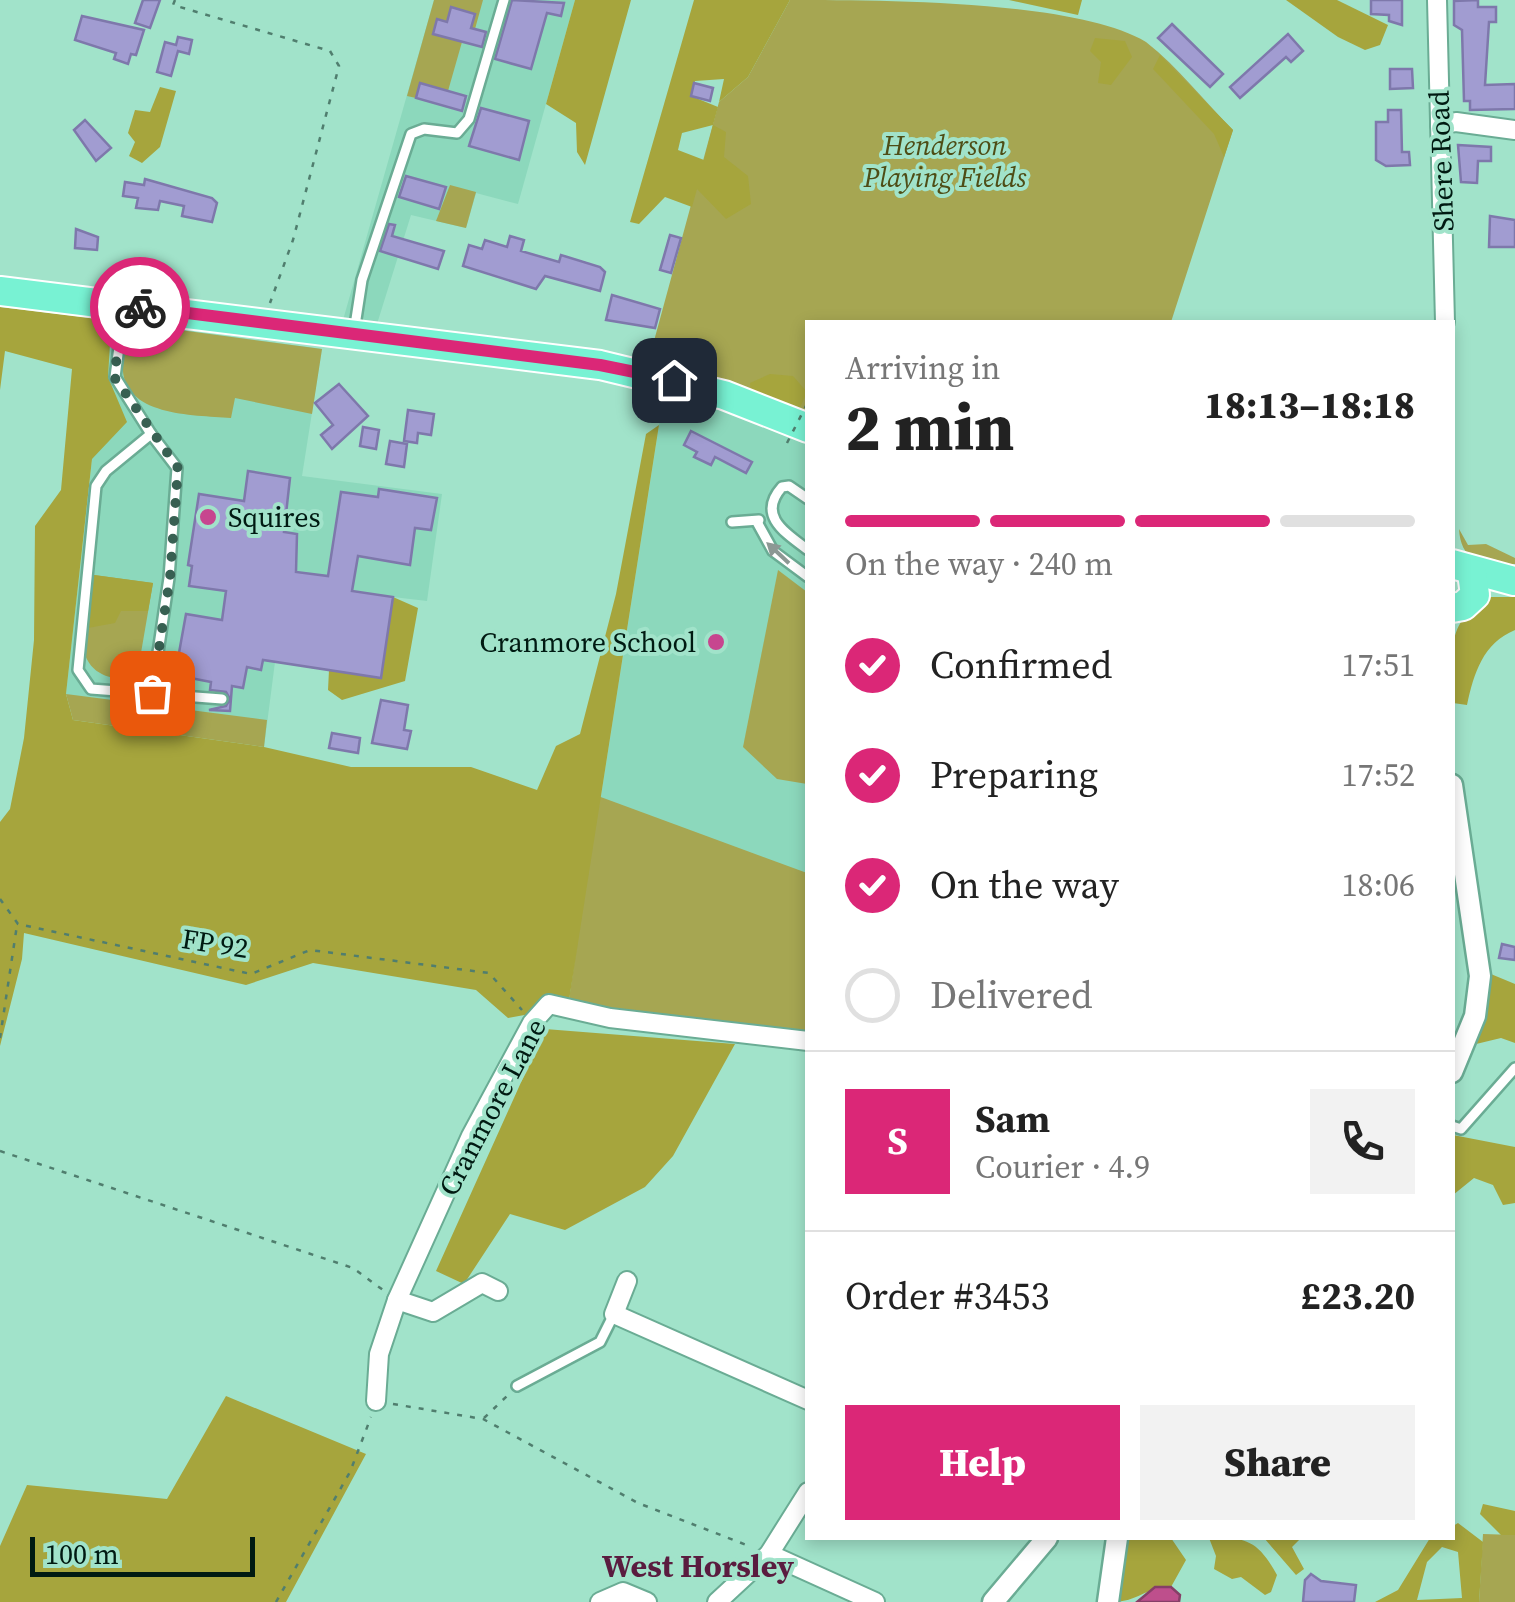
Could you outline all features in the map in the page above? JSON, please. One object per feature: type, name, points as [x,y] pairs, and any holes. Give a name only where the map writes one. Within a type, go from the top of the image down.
[{"type":"main road","points":[[0,291],[644,373],[724,394],[797,435]]},
{"type":"main road","points":[[1455,607],[1470,602],[1467,576],[1514,581]]},
{"type":"street","name":"Shere Road","points":[[1436,0],[1445,320]]},
{"type":"street","points":[[1440,125],[1456,122],[1515,130]]},
{"type":"street","points":[[1455,1065],[1475,1016],[1480,976],[1457,839]]},
{"type":"street","name":"Cranmore Lane","points":[[376,1401],[380,1354],[396,1300],[472,1136],[532,1023],[549,1004],[610,1018],[805,1040]]},
{"type":"street","points":[[627,1281],[614,1314],[805,1399]]},
{"type":"street","points":[[396,1300],[433,1312],[482,1283],[498,1291]]},
{"type":"street","points":[[718,1602],[770,1554],[805,1497]]},
{"type":"street","points":[[993,1602],[1045,1540]]},
{"type":"street","points":[[1108,1602],[1117,1540]]},
{"type":"street","points":[[770,1554],[875,1602]]},
{"type":"street","points":[[600,1602],[623,1592],[646,1602]]},
{"type":"lane","points":[[354,334],[362,280],[411,134],[424,129],[457,133],[470,119],[504,0]]},
{"type":"lane","points":[[124,306],[114,377],[178,468],[170,578],[152,693]]},
{"type":"lane","points":[[151,434],[106,471],[96,486],[78,670],[91,689],[222,699]]},
{"type":"lane","points":[[805,497],[790,486],[782,487],[769,503],[769,512],[785,533],[805,548]]},
{"type":"lane","points":[[732,522],[757,522],[769,512]]},
{"type":"lane","points":[[757,522],[773,551],[805,576]]},
{"type":"lane","points":[[1455,1127],[1461,1129],[1515,1068]]},
{"type":"lane","points":[[517,1386],[600,1342],[614,1314]]},
{"type":"path","points":[[175,0],[173,5],[330,51],[339,66],[266,324]]},
{"type":"path","points":[[797,435],[805,411]]},
{"type":"path","points":[[0,898],[18,924],[0,1038]]},
{"type":"path","name":"FP 92","points":[[18,924],[251,974],[310,950],[489,973],[532,1023]]},
{"type":"path","points":[[0,1151],[353,1268],[396,1300]]},
{"type":"path","points":[[483,1420],[517,1386]]},
{"type":"path","points":[[276,1602],[350,1472],[376,1401],[483,1420],[638,1503],[770,1554]]},
{"type":"shaded area","points":[[434,0],[575,0],[518,204],[476,193],[466,228],[411,215],[377,324],[343,320]]},
{"type":"shaded area","points":[[575,0],[631,0],[585,165],[577,152],[576,123],[546,104]]},
{"type":"shaded area","points":[[694,0],[790,0],[748,77],[719,102],[724,79],[695,81],[691,96],[718,107],[713,125],[726,132],[724,157],[748,176],[751,204],[726,219],[697,189],[692,207],[665,197],[639,224],[630,222]],"holes":[[[713,125],[704,160],[678,150],[682,133]]]},
{"type":"shaded area","points":[[1009,0],[1082,0],[1078,15]]},
{"type":"shaded area","points":[[1286,0],[1337,0],[1388,25],[1380,45],[1365,50],[1338,37]]},
{"type":"shaded area","points":[[1095,38],[1125,41],[1132,57],[1111,85],[1098,83],[1101,62],[1090,51]]},
{"type":"shaded area","points":[[1160,55],[1233,130],[1224,157],[1214,134],[1153,69]]},
{"type":"shaded area","points":[[160,87],[176,91],[160,147],[142,163],[129,156],[135,142],[128,133],[135,110],[150,112]]},
{"type":"shaded area","points":[[0,307],[100,319],[111,327],[108,377],[127,422],[92,459],[66,694],[73,720],[264,747],[351,767],[471,767],[537,790],[556,746],[580,734],[616,594],[646,434],[659,425],[568,1007],[508,1018],[476,990],[313,963],[246,985],[24,933],[22,959],[0,1046],[0,822],[10,809],[24,738],[34,640],[35,526],[61,490],[72,369],[5,351],[0,390]]},
{"type":"shaded area","points":[[100,319],[322,349],[302,476],[442,494],[427,601],[393,597],[381,678],[275,662],[264,747],[66,694],[92,459],[93,374]]},
{"type":"shaded area","points":[[770,374],[793,376],[805,390],[805,396],[799,410],[751,392],[750,383]]},
{"type":"shaded area","name":"Cranmore School","points":[[676,389],[805,430],[805,1041],[568,1007],[663,400]]},
{"type":"shaded area","points":[[94,575],[153,583],[148,611],[121,611],[115,623],[88,628]]},
{"type":"shaded area","points":[[393,597],[418,608],[405,681],[342,700],[328,690],[329,670],[381,678]]},
{"type":"shaded area","points":[[1490,597],[1515,597],[1515,630],[1488,651],[1477,671],[1467,705],[1455,703],[1455,638],[1464,617]]},
{"type":"shaded area","points":[[1486,972],[1515,984],[1515,1043],[1501,1038],[1472,1045]]},
{"type":"shaded area","points":[[545,1029],[735,1044],[673,1156],[645,1187],[565,1230],[510,1214],[464,1284],[436,1271]]},
{"type":"shaded area","points":[[1455,1135],[1515,1147],[1515,1203],[1503,1205],[1493,1185],[1474,1178],[1455,1193]]},
{"type":"shaded area","points":[[226,1396],[366,1454],[286,1602],[0,1602],[0,1546],[27,1485],[167,1499]]},
{"type":"shaded area","points":[[1483,1504],[1515,1511],[1515,1535],[1501,1535],[1480,1514]]},
{"type":"shaded area","points":[[1458,1523],[1483,1542],[1479,1602],[1375,1602],[1398,1590],[1429,1540],[1455,1540]],"holes":[[[1442,1547],[1458,1552],[1462,1598],[1417,1600],[1427,1562]]]},
{"type":"shaded area","points":[[1124,1540],[1172,1540],[1186,1560],[1171,1587],[1113,1602]]},
{"type":"shaded area","points":[[1210,1540],[1250,1543],[1277,1575],[1271,1592],[1265,1595],[1241,1577],[1232,1579],[1214,1569],[1216,1556]]},
{"type":"shaded area","points":[[1266,1540],[1299,1540],[1292,1547],[1304,1569],[1296,1575]]},
{"type":"shaded area","points":[[1155,1587],[1171,1587],[1180,1595],[1179,1602],[1137,1602]]},
{"type":"green space","points":[[434,0],[483,0],[475,29],[483,31],[479,46],[462,42],[448,91],[421,83],[416,98],[407,96]]},
{"type":"green space","name":"Henderson Playing Fields","points":[[790,0],[923,2],[1026,10],[1114,28],[1146,42],[1233,130],[1172,320],[805,320],[805,416],[648,363],[719,102],[748,77]]},
{"type":"green space","points":[[450,185],[476,192],[466,228],[436,221]]},
{"type":"green space","points":[[135,324],[322,349],[312,414],[235,398],[231,418],[177,413],[144,402],[124,378],[125,345]]},
{"type":"green space","points":[[1459,529],[1468,545],[1486,544],[1515,558],[1515,564],[1476,560],[1464,549]]},
{"type":"green space","points":[[778,570],[805,590],[805,784],[777,779],[743,747]]},
{"type":"green space","points":[[94,575],[153,583],[136,682],[99,673],[85,655]]},
{"type":"green space","points":[[66,694],[267,720],[264,747],[73,720]]},
{"type":"green space","points":[[598,796],[805,872],[805,1041],[568,1007]]},
{"type":"green space","points":[[1483,1534],[1515,1535],[1515,1602],[1479,1602]]},
{"type":"building","points":[[143,0],[160,0],[150,28],[135,23]]},
{"type":"building","points":[[512,0],[564,3],[561,16],[547,13],[531,69],[495,59]]},
{"type":"building","points":[[1371,0],[1402,0],[1402,25],[1389,21],[1389,15],[1371,14]]},
{"type":"building","points":[[1478,0],[1478,7],[1496,7],[1496,22],[1489,22],[1485,85],[1515,84],[1515,109],[1470,110],[1470,101],[1464,101],[1462,30],[1454,25],[1454,1]]},
{"type":"building","points":[[451,7],[475,14],[471,28],[486,32],[482,47],[433,34],[437,19],[447,22]]},
{"type":"building","points":[[82,16],[144,30],[136,55],[131,54],[128,64],[114,59],[116,53],[75,40]]},
{"type":"building","points":[[1172,24],[1223,74],[1210,87],[1158,38]]},
{"type":"building","points":[[1288,34],[1303,51],[1291,62],[1286,57],[1240,98],[1230,87]]},
{"type":"building","points":[[178,37],[192,40],[189,54],[178,51],[171,76],[157,72],[165,42],[176,45]]},
{"type":"building","points":[[1390,69],[1412,69],[1413,88],[1390,89]]},
{"type":"building","points":[[420,83],[466,96],[462,111],[416,98]]},
{"type":"building","points":[[694,83],[713,88],[710,101],[691,96]]},
{"type":"building","points":[[481,108],[529,121],[519,160],[469,146]]},
{"type":"building","points":[[1388,110],[1401,110],[1402,152],[1409,152],[1410,165],[1386,166],[1376,160],[1376,122],[1388,122]]},
{"type":"building","points":[[85,120],[111,148],[96,161],[74,130]]},
{"type":"building","points":[[1458,145],[1491,147],[1491,161],[1478,161],[1477,183],[1461,182]]},
{"type":"building","points":[[406,176],[446,187],[439,209],[399,197]]},
{"type":"building","points":[[145,179],[212,198],[217,203],[212,222],[182,216],[184,206],[160,201],[158,210],[136,208],[138,198],[123,196],[125,182],[144,185]]},
{"type":"building","points":[[1490,216],[1515,220],[1515,247],[1489,247]]},
{"type":"building","points":[[389,224],[395,225],[392,236],[444,251],[438,269],[380,251]]},
{"type":"building","points":[[76,229],[98,237],[97,250],[75,248]]},
{"type":"building","points":[[670,235],[681,238],[671,273],[660,270]]},
{"type":"building","points":[[510,236],[524,240],[521,251],[559,262],[561,255],[600,267],[605,272],[600,291],[545,276],[536,289],[463,266],[469,245],[482,249],[485,240],[507,247]]},
{"type":"building","points":[[612,295],[660,309],[655,328],[606,320]]},
{"type":"building","points":[[339,384],[368,416],[332,449],[321,435],[333,425],[315,403]]},
{"type":"building","points":[[408,410],[434,414],[431,435],[418,433],[417,443],[404,441]]},
{"type":"building","points":[[363,427],[379,430],[376,449],[360,446]]},
{"type":"building","points":[[691,431],[752,462],[746,473],[715,457],[711,465],[694,457],[697,452],[684,445]]},
{"type":"building","points":[[390,441],[407,444],[404,467],[386,464]]},
{"type":"building","points":[[248,471],[290,478],[284,532],[297,534],[296,572],[328,576],[341,492],[378,497],[379,489],[437,498],[431,530],[415,528],[410,565],[358,556],[352,591],[393,597],[381,678],[263,660],[261,670],[247,667],[243,688],[232,686],[230,711],[209,710],[226,706],[230,699],[226,692],[210,690],[211,682],[175,675],[186,614],[222,620],[226,591],[189,586],[192,566],[188,565],[199,494],[244,501]]},
{"type":"building","points":[[381,700],[408,705],[404,730],[411,731],[407,749],[372,743]]},
{"type":"building","points":[[332,733],[360,738],[358,753],[329,748]]},
{"type":"building","points":[[1502,944],[1515,947],[1515,960],[1499,958]]},
{"type":"building","points":[[1311,1574],[1321,1581],[1356,1585],[1354,1602],[1303,1602],[1305,1580]]},
{"type":"way so far","points":[[140,307],[124,306],[114,377],[178,468],[167,570],[170,578],[152,693]]},
{"type":"place","name":"Squires","points":[[208,517]]},
{"type":"place","name":"Cranmore School","points":[[716,642]]},
{"type":"district","name":"West Horsley","points":[[698,1566]]},
{"type":"route","points":[[140,307],[600,365],[674,380]]}]
